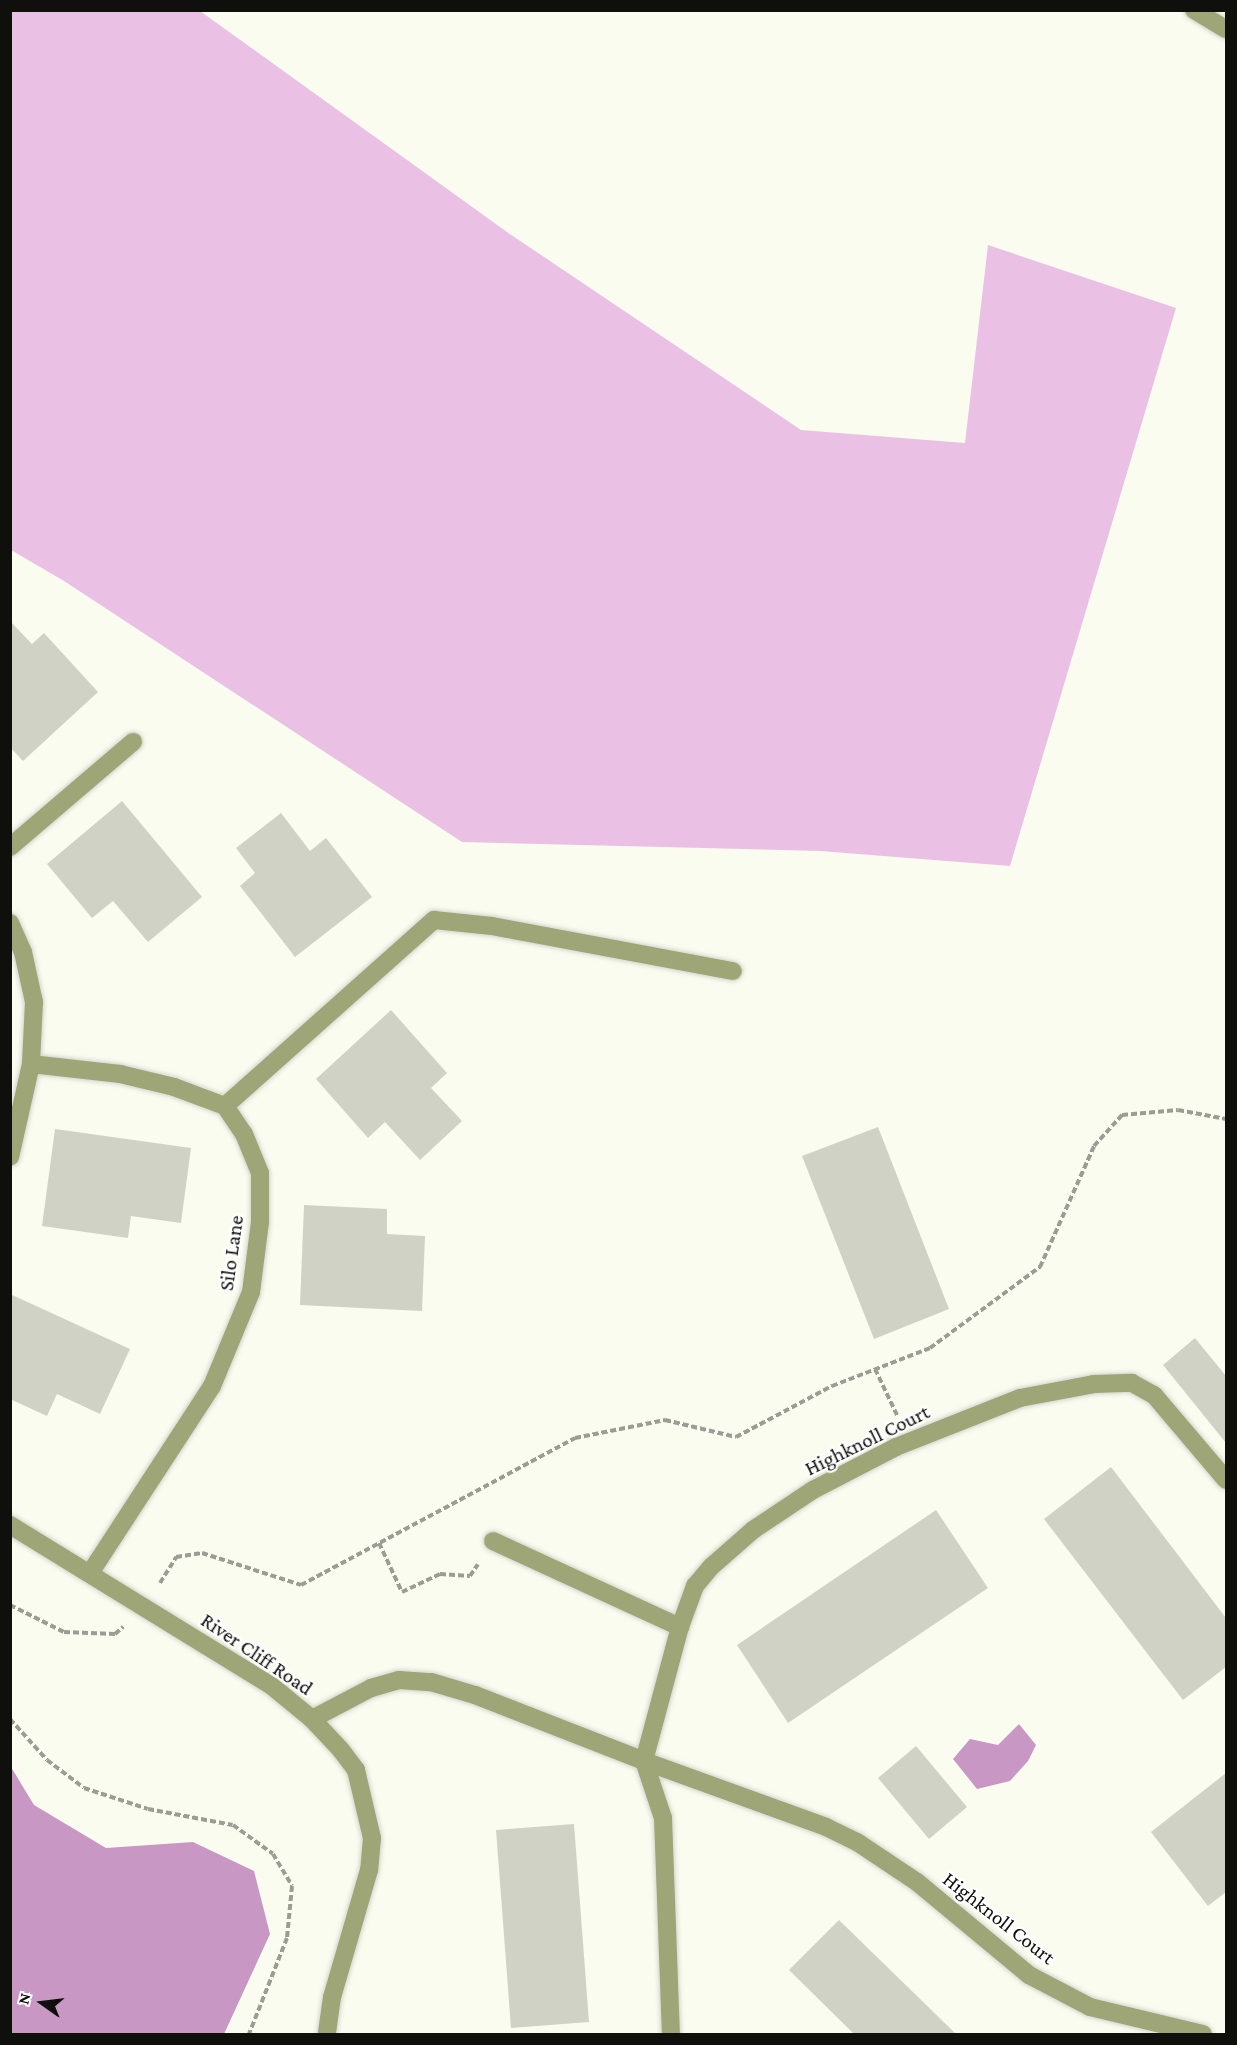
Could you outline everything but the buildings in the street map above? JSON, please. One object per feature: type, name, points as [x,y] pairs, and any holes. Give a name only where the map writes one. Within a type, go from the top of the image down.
[{"type":"street","points":[[1194,10],[1227,29]]},
{"type":"street","points":[[10,847],[133,742]]},
{"type":"street","points":[[31,1064],[120,1074],[174,1087],[225,1107],[434,920],[492,926],[733,971]]},
{"type":"street","points":[[10,923],[23,952],[34,1002],[31,1064],[10,1157]]},
{"type":"street","name":"Silo Lane","points":[[90,1573],[212,1386],[251,1292],[260,1222],[260,1173],[244,1134],[225,1107]]},
{"type":"street","name":"Highknoll Court","points":[[644,1761],[680,1627],[694,1586],[712,1566],[753,1530],[813,1490],[910,1441],[1020,1398],[1094,1384],[1132,1383],[1154,1395],[1227,1480]]},
{"type":"street","name":"River Cliff Road","points":[[10,1525],[273,1687],[312,1719],[356,1770],[372,1838],[369,1870],[332,1997],[327,2034]]},
{"type":"street","points":[[493,1541],[680,1627]]},
{"type":"street","name":"Highknoll Court","points":[[312,1719],[372,1688],[399,1680],[431,1682],[475,1695],[644,1761],[826,1827],[857,1842],[917,1882],[1029,1975],[1090,2007],[1203,2034]]},
{"type":"street","points":[[644,1761],[663,1818],[671,2034]]},
{"type":"path","points":[[10,1605],[64,1632],[114,1634],[146,1608],[176,1557],[202,1553],[301,1586],[575,1438],[665,1420],[736,1437],[832,1386],[930,1348],[1040,1267],[1094,1146],[1122,1115],[1178,1110],[1227,1119]]},
{"type":"path","points":[[875,1369],[910,1441]]},
{"type":"path","points":[[378,1543],[402,1592],[440,1574],[470,1576],[493,1541]]},
{"type":"path","points":[[10,1719],[47,1760],[84,1788],[148,1809],[233,1825],[273,1854],[292,1886],[287,1938],[249,2034]]},
{"type":"shaded area","points":[[11,10],[200,11],[507,232],[801,430],[965,443],[988,245],[1176,308],[1010,866],[820,851],[462,842],[64,581],[11,550]]},
{"type":"shaded area","points":[[1019,1724],[1036,1745],[1028,1761],[1010,1781],[977,1789],[953,1759],[970,1739],[998,1745]]},
{"type":"shaded area","points":[[11,1767],[34,1805],[106,1848],[193,1842],[254,1871],[270,1934],[224,2034],[11,2034]]}]
